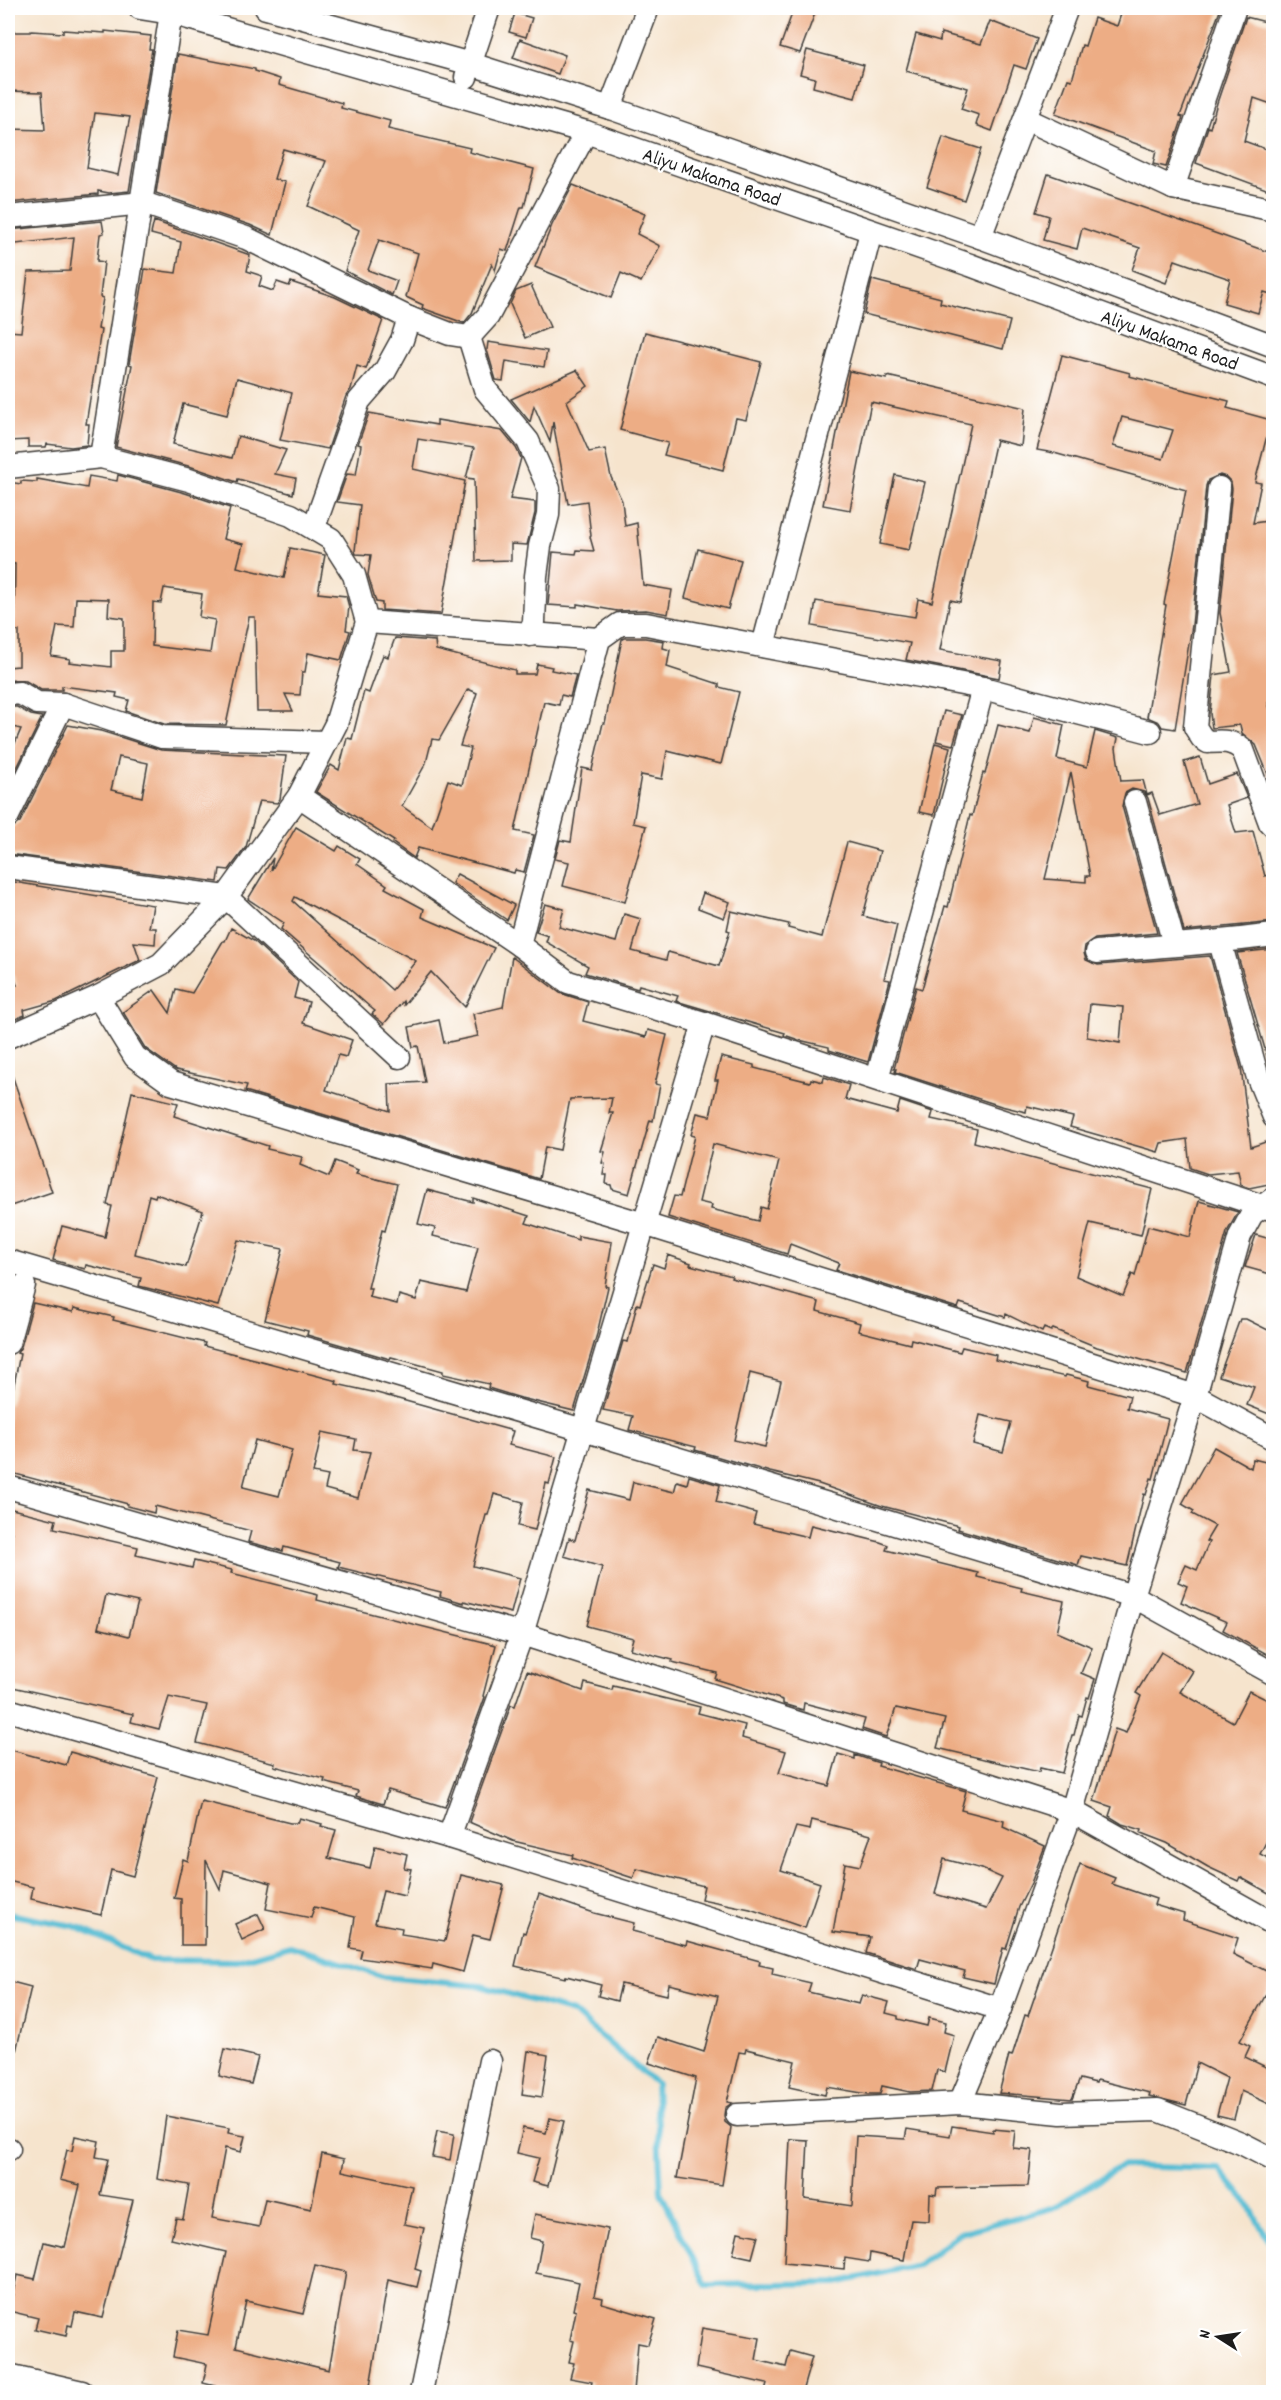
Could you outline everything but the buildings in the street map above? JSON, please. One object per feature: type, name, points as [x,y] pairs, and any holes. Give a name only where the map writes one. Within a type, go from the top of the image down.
[{"type":"street","name":"Aliyu Makama Road","points":[[140,8],[171,13],[586,132],[981,269],[1274,378]]},
{"type":"street","name":"Aliyu Makama Road","points":[[266,8],[471,64],[610,108],[980,237],[1274,346]]},
{"type":"street","points":[[459,95],[489,8]]},
{"type":"street","points":[[610,108],[648,8]]},
{"type":"street","points":[[980,237],[1067,8]]},
{"type":"street","points":[[1173,188],[1235,8]]},
{"type":"street","points":[[101,458],[143,203],[171,13]]},
{"type":"street","points":[[1026,119],[1173,188],[1274,210]]},
{"type":"street","points":[[469,337],[488,316],[586,132]]},
{"type":"street","points":[[8,217],[143,203],[246,238],[409,318],[450,334],[469,337]]},
{"type":"street","points":[[763,646],[871,232]]},
{"type":"street","points":[[314,527],[359,401],[384,371],[402,340],[409,318]]},
{"type":"street","points":[[469,337],[485,390],[528,441],[549,489],[548,515],[540,546],[534,622],[530,635]]},
{"type":"street","points":[[8,466],[101,458],[239,496],[291,515],[331,539],[354,575],[367,622],[336,724],[327,742],[299,796],[226,897],[162,964],[98,997],[8,1037]]},
{"type":"street","points":[[1219,488],[1195,727],[1202,738],[1208,742],[1235,743],[1243,750],[1270,823],[1274,827]]},
{"type":"street","points":[[367,622],[599,639],[620,624],[646,624],[983,688],[1150,732]]},
{"type":"street","points":[[519,945],[599,639]]},
{"type":"street","points":[[877,1079],[983,688]]},
{"type":"street","points":[[8,694],[20,693],[37,703],[63,705],[162,737],[327,742]]},
{"type":"street","points":[[8,816],[63,705]]},
{"type":"street","points":[[299,796],[519,945],[568,982],[704,1023],[1271,1204]]},
{"type":"street","points":[[1135,802],[1174,944]]},
{"type":"street","points":[[8,867],[226,897],[399,1056]]},
{"type":"street","points":[[1097,952],[1220,942],[1274,935]]},
{"type":"street","points":[[1220,942],[1258,1078],[1274,1116]]},
{"type":"street","points":[[98,997],[135,1057],[171,1083],[644,1224],[1195,1396],[1274,1439]]},
{"type":"street","points":[[449,1837],[522,1634],[704,1023]]},
{"type":"street","points":[[960,2103],[999,2009],[1072,1811],[1240,1236],[1252,1214],[1271,1204]]},
{"type":"street","points":[[8,1261],[583,1430],[1133,1596],[1274,1674]]},
{"type":"street","points":[[8,1343],[24,1285]]},
{"type":"street","points":[[8,1487],[522,1634],[1072,1811],[1274,1924]]},
{"type":"street","points":[[8,1710],[449,1837],[999,2009]]},
{"type":"street","points":[[421,2392],[490,2061]]},
{"type":"street","points":[[737,2115],[960,2103],[1061,2113],[1158,2110],[1240,2143],[1274,2160]]},
{"type":"street","points":[[8,2375],[82,2392]]},
{"type":"waterway","points":[[8,1914],[74,1926],[151,1960],[237,1961],[290,1946],[384,1977],[481,1986],[573,2012],[656,2084],[661,2193],[706,2285],[836,2283],[918,2265],[960,2233],[1055,2207],[1121,2166],[1219,2169],[1249,2205],[1274,2250]]}]
